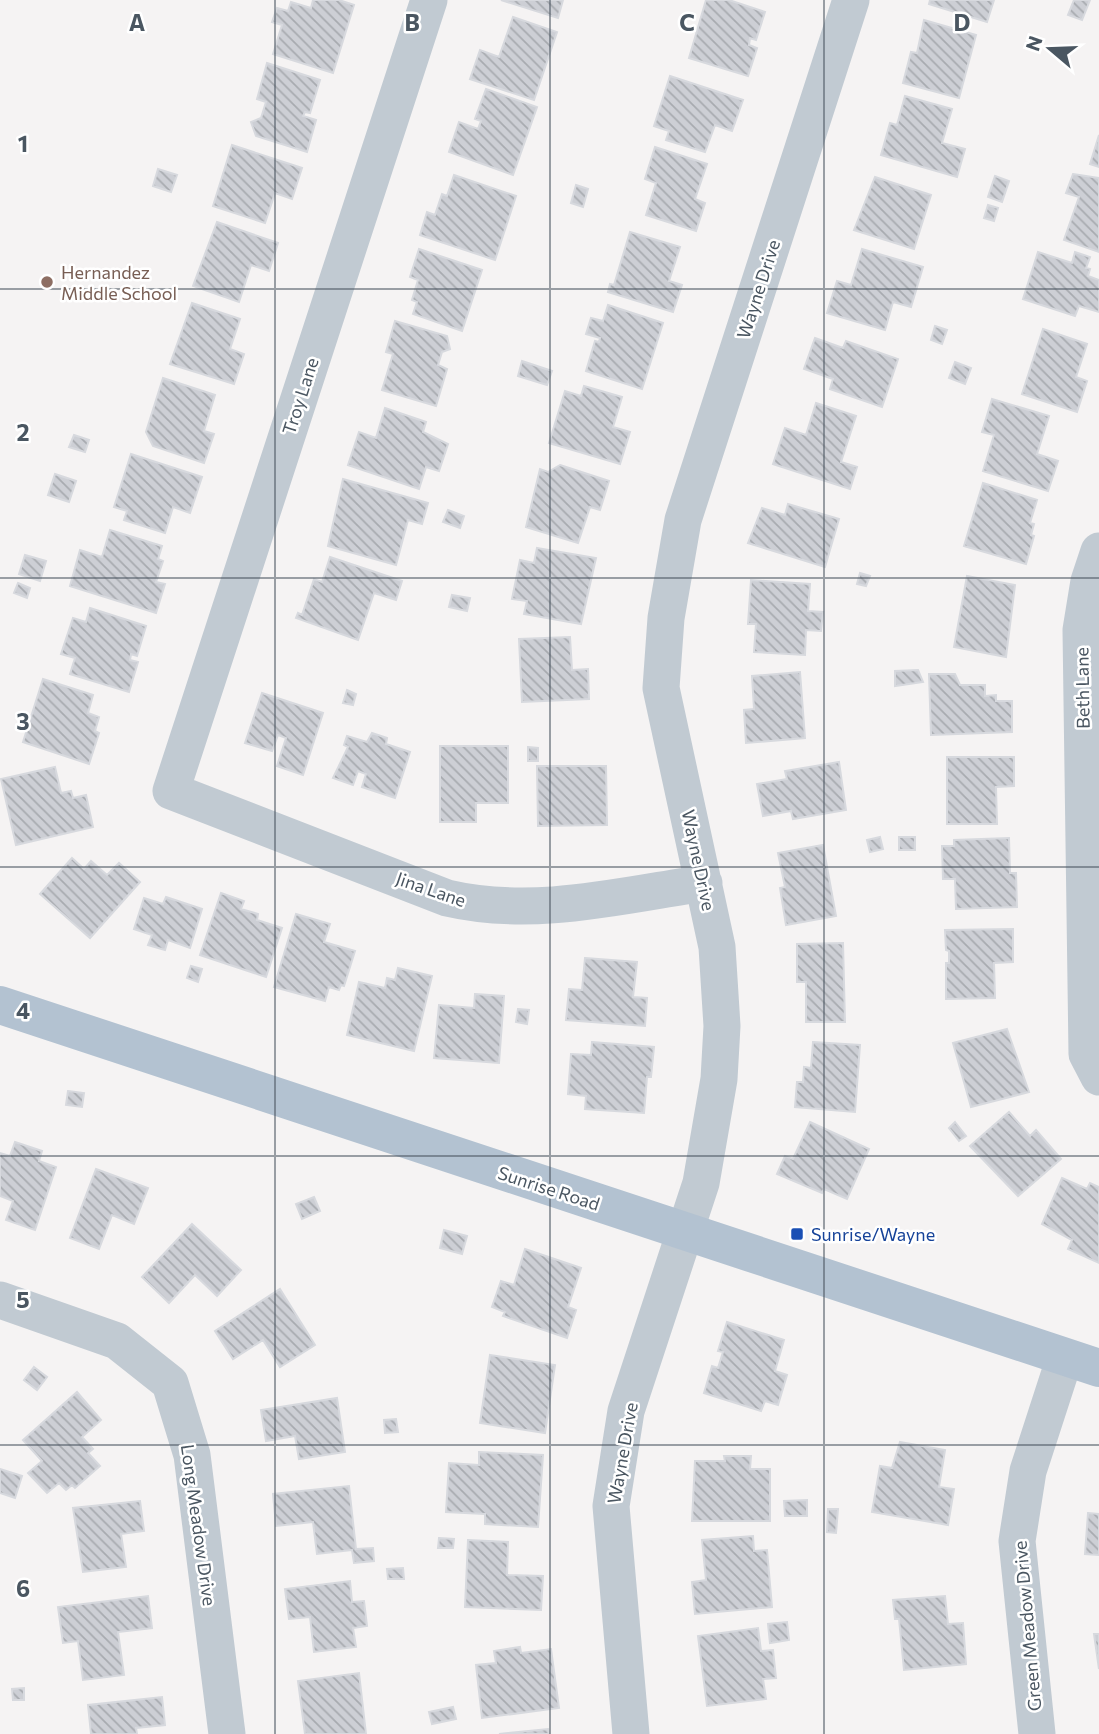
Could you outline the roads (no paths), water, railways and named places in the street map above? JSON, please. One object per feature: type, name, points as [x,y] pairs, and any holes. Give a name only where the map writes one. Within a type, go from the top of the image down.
[{"type":"main road","name":"Sunrise Road","points":[[0,1005],[685,1234],[1082,1362]]},
{"type":"street","name":"Troy Lane","points":[[171,791],[429,0]]},
{"type":"street","name":"Wayne Drive","points":[[631,1734],[611,1506],[626,1411],[701,1183],[719,1079],[719,974],[704,883],[661,688],[666,618],[683,520],[851,0]]},
{"type":"street","name":"Beth Lane","points":[[1099,551],[1089,581],[1081,630],[1087,1054],[1099,1077]]},
{"type":"street","name":"Jina Lane","points":[[171,791],[447,898],[472,904],[551,906],[704,883]]},
{"type":"street","name":"Long Meadow Drive","points":[[0,1300],[117,1341],[170,1383],[192,1455],[226,1734]]},
{"type":"street","name":"Green Meadow Drive","points":[[1037,1734],[1017,1541],[1028,1471],[1082,1362]]},
{"type":"place","name":"Hernandez Middle School","points":[[47,282]]},
{"type":"place","name":"Sunrise/Wayne","points":[[797,1234]]}]
